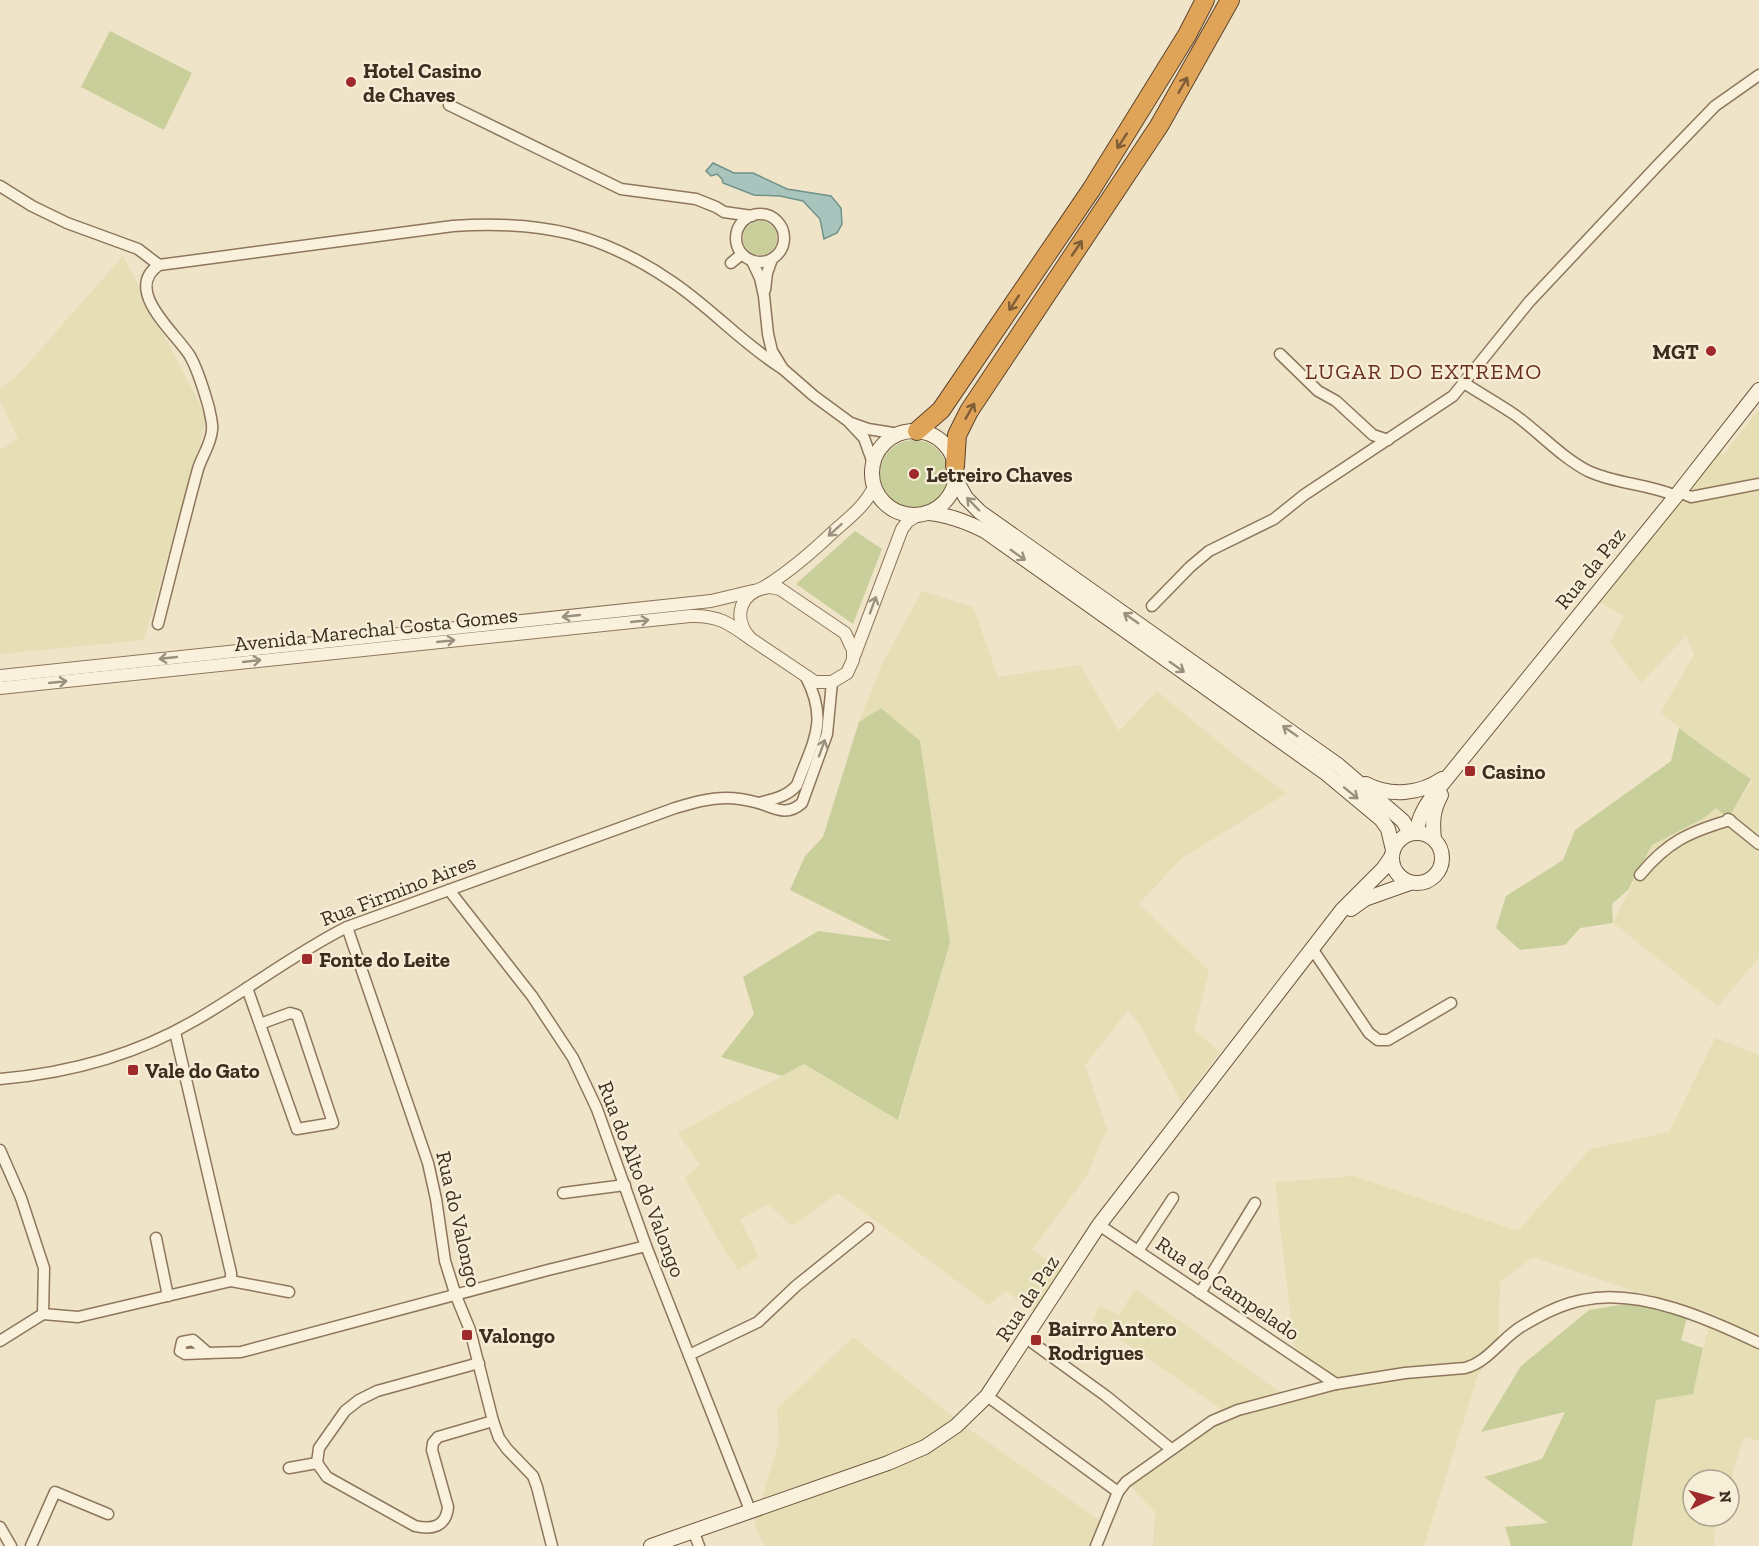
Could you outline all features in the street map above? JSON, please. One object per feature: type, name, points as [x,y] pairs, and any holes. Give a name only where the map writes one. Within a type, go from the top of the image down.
[{"type":"highway","points":[[908,432],[941,410],[1091,190],[1187,34],[1204,0]]},
{"type":"highway","points":[[956,473],[957,435],[969,411],[1159,126],[1230,0]]},
{"type":"main road","name":"Rua da Paz","points":[[1451,773],[1678,494],[1759,390]]},
{"type":"main road","points":[[908,432],[933,435],[946,445],[953,457],[956,473],[966,498],[980,512],[1338,765],[1414,833],[1434,839],[1439,844],[1443,858],[1439,872],[1421,884],[1410,883],[1402,879],[1396,873],[1388,829],[1381,819],[1327,774],[985,531],[947,515],[906,515],[886,504],[874,487],[873,463],[884,444],[908,432]]},
{"type":"main road","points":[[923,514],[941,506],[949,496],[956,473]]},
{"type":"main road","points":[[1351,776],[1374,788],[1406,792],[1432,785],[1451,773]]},
{"type":"main road","points":[[1329,928],[1342,910],[1383,869],[1403,837],[1414,833],[1426,805],[1451,773]]},
{"type":"main road","points":[[1434,839],[1432,824],[1434,809],[1451,773]]},
{"type":"main road","points":[[1329,928],[1365,899],[1410,883]]},
{"type":"main road","name":"Rua da Paz","points":[[651,1546],[888,1463],[925,1447],[956,1426],[987,1396],[1099,1225],[1329,928]]},
{"type":"street","points":[[1152,606],[1209,551],[1274,519],[1304,495],[1453,396],[1529,302],[1657,166],[1715,106],[1759,75]]},
{"type":"street","points":[[449,105],[621,189],[696,199],[724,212],[768,216],[780,226],[784,238],[767,273],[764,296]]},
{"type":"street","points":[[0,186],[32,207],[138,249],[159,265]]},
{"type":"street","points":[[724,212],[742,254],[752,261],[761,262],[772,259]]},
{"type":"street","points":[[736,238],[740,225],[752,216]]},
{"type":"street","points":[[158,624],[199,466],[211,440],[213,428],[201,382],[189,355],[168,330],[151,304],[147,279],[152,270],[159,265],[489,223],[559,230],[596,240],[636,260],[675,284],[761,355],[783,369],[848,422],[864,438],[873,463]]},
{"type":"street","points":[[731,263],[742,254]]},
{"type":"street","points":[[752,261],[760,278],[764,296],[772,351],[783,369]]},
{"type":"street","points":[[1280,354],[1318,391],[1336,401],[1373,435],[1388,440]]},
{"type":"street","points":[[1464,383],[1514,415],[1571,461],[1590,472],[1691,497],[1759,484]]},
{"type":"street","points":[[848,422],[868,429],[908,432]]},
{"type":"street","points":[[751,639],[744,632],[740,617],[741,607],[746,598],[781,577],[807,556],[862,506],[874,487]]},
{"type":"street","points":[[806,677],[822,683],[832,682],[846,673],[853,660],[902,529],[908,520],[923,514]]},
{"type":"street","points":[[758,590],[780,589],[845,633],[851,641],[853,660]]},
{"type":"street","name":"Avenida Marechal Costa Gomes","points":[[0,676],[711,601],[758,590]]},
{"type":"street","name":"Avenida Marechal Costa Gomes","points":[[0,688],[701,615],[728,621],[806,677]]},
{"type":"street","points":[[759,803],[780,797],[792,790],[801,775],[818,725],[817,702],[806,677]]},
{"type":"street","name":"Rua Firmino Aires","points":[[0,1079],[36,1076],[93,1064],[139,1048],[175,1032],[323,939],[347,927],[702,800],[738,798],[759,803],[780,812],[797,808],[802,803],[827,734],[832,682]]},
{"type":"street","points":[[1640,875],[1665,848],[1703,828],[1729,819],[1759,844]]},
{"type":"street","name":"Rua do Alto do Valongo","points":[[449,890],[532,996],[573,1058],[597,1109],[646,1246],[750,1510]]},
{"type":"street","name":"Rua do Valongo","points":[[347,927],[428,1163],[445,1261],[470,1330],[493,1421],[499,1438],[533,1476],[552,1546]]},
{"type":"street","points":[[1313,950],[1369,1033],[1378,1040],[1388,1040],[1451,1003]]},
{"type":"street","points":[[247,987],[260,1024],[297,1129],[333,1123],[297,1016],[290,1013],[260,1024]]},
{"type":"street","points":[[175,1032],[231,1281]]},
{"type":"street","points":[[0,1150],[21,1198],[44,1268],[44,1314]]},
{"type":"street","points":[[562,1193],[625,1185]]},
{"type":"street","points":[[1138,1251],[1173,1198]]},
{"type":"street","points":[[1200,1293],[1255,1203]]},
{"type":"street","name":"Rua do Campelado","points":[[1099,1225],[1336,1384]]},
{"type":"street","points":[[689,1355],[758,1322],[796,1286],[868,1228]]},
{"type":"street","points":[[156,1238],[168,1296]]},
{"type":"street","points":[[208,1353],[241,1352],[646,1246]]},
{"type":"street","points":[[0,1341],[44,1314],[78,1317],[231,1281],[289,1292]]},
{"type":"street","points":[[1096,1546],[1118,1491],[1126,1482],[1212,1421],[1238,1410],[1336,1384],[1405,1372],[1475,1366],[1521,1326],[1555,1308],[1584,1299],[1618,1297],[1684,1311],[1713,1320],[1759,1343]]},
{"type":"street","points":[[1026,1338],[1106,1396],[1171,1449]]},
{"type":"street","points":[[479,1363],[377,1391],[359,1400],[345,1411],[319,1448],[317,1463],[327,1477],[415,1526],[433,1527],[441,1524],[447,1517],[448,1508],[432,1450],[433,1443],[438,1437],[493,1421]]},
{"type":"street","points":[[987,1396],[1118,1491]]},
{"type":"street","points":[[289,1468],[317,1463]]},
{"type":"street","points":[[31,1546],[55,1492],[108,1514]]},
{"type":"street","points":[[0,1527],[11,1546]]},
{"type":"street","points":[[693,1530],[699,1546]]},
{"type":"shaded area","points":[[123,256],[207,418],[144,640],[0,654],[0,450],[18,439],[0,401],[0,388],[18,375]]},
{"type":"shaded area","points":[[1759,409],[1759,957],[1718,1006],[1613,923],[1652,845],[1704,818],[1717,808],[1728,818],[1753,780],[1660,713],[1694,655],[1686,636],[1641,683],[1610,642],[1624,616],[1599,602],[1720,452],[1724,454]]},
{"type":"shaded area","points":[[922,591],[973,607],[998,677],[1080,665],[1119,731],[1157,691],[1238,758],[1287,793],[1181,859],[1139,904],[1209,971],[1194,1030],[1220,1052],[1182,1103],[1141,1027],[1128,1010],[1085,1065],[1107,1129],[1087,1175],[1032,1250],[1062,1269],[1033,1311],[1006,1291],[989,1305],[838,1193],[792,1226],[768,1204],[740,1220],[759,1257],[738,1270],[719,1241],[685,1178],[700,1165],[678,1133],[804,1064],[899,1120],[950,943],[881,708],[859,722],[881,666]]},
{"type":"shaded area","points":[[1715,1038],[1759,1055],[1759,1441],[1744,1437],[1735,1468],[1681,1468],[1681,1528],[1716,1528],[1714,1546],[1632,1546],[1656,1400],[1693,1394],[1708,1328],[1626,1288],[1533,1257],[1500,1282],[1498,1350],[1478,1375],[1424,1546],[1153,1546],[1155,1512],[1121,1477],[1221,1409],[1093,1320],[1099,1306],[1119,1315],[1135,1289],[1283,1394],[1325,1383],[1294,1345],[1275,1182],[1354,1176],[1518,1231],[1590,1149],[1669,1132]]},
{"type":"shaded area","points":[[853,1337],[966,1427],[1099,1520],[1093,1546],[764,1546],[754,1523],[779,1443],[777,1409]]},
{"type":"green space","points":[[110,31],[192,73],[164,130],[81,87]]},
{"type":"green space","points":[[760,221],[772,226],[777,238],[772,250],[760,255],[748,250],[743,238],[748,226]]},
{"type":"green space","points":[[914,440],[927,443],[938,450],[945,461],[948,474],[945,487],[938,498],[927,505],[914,508],[901,505],[890,498],[883,487],[880,474],[883,461],[890,450],[901,443]]},
{"type":"green space","points":[[855,531],[882,549],[853,624],[796,584]]},
{"type":"green space","points":[[881,708],[920,741],[950,943],[898,1120],[804,1064],[782,1076],[721,1057],[754,1014],[743,977],[818,931],[892,941],[790,890],[805,856],[823,837],[859,722]]},
{"type":"green space","points":[[1679,728],[1751,779],[1728,819],[1716,808],[1704,818],[1652,845],[1628,890],[1612,904],[1613,923],[1580,928],[1565,945],[1520,950],[1496,928],[1506,896],[1563,860],[1575,830],[1671,761]]},
{"type":"green space","points":[[1650,1300],[1687,1318],[1681,1340],[1703,1348],[1693,1394],[1656,1400],[1632,1546],[1511,1546],[1505,1527],[1548,1523],[1484,1477],[1542,1459],[1565,1412],[1481,1432],[1521,1366],[1589,1310]]},
{"type":"water","points":[[713,163],[734,173],[753,173],[787,189],[831,196],[841,208],[842,224],[837,233],[824,239],[820,219],[803,201],[780,196],[754,195],[723,183],[717,174],[711,176],[706,171]]},
{"type":"place","name":"Hotel Casino de Chaves","points":[[351,82]]},
{"type":"place","name":"MGT","points":[[1711,351]]},
{"type":"place","name":"Letreiro Chaves","points":[[914,474]]},
{"type":"place","name":"Casino","points":[[1470,771]]},
{"type":"place","name":"Fonte do Leite","points":[[307,959]]},
{"type":"place","name":"Vale do Gato","points":[[133,1070]]},
{"type":"place","name":"Valongo","points":[[467,1335]]},
{"type":"place","name":"Bairro Antero Rodrigues","points":[[1036,1340]]},
{"type":"district","name":"LUGAR DO EXTREMO","points":[[1424,371]]}]
